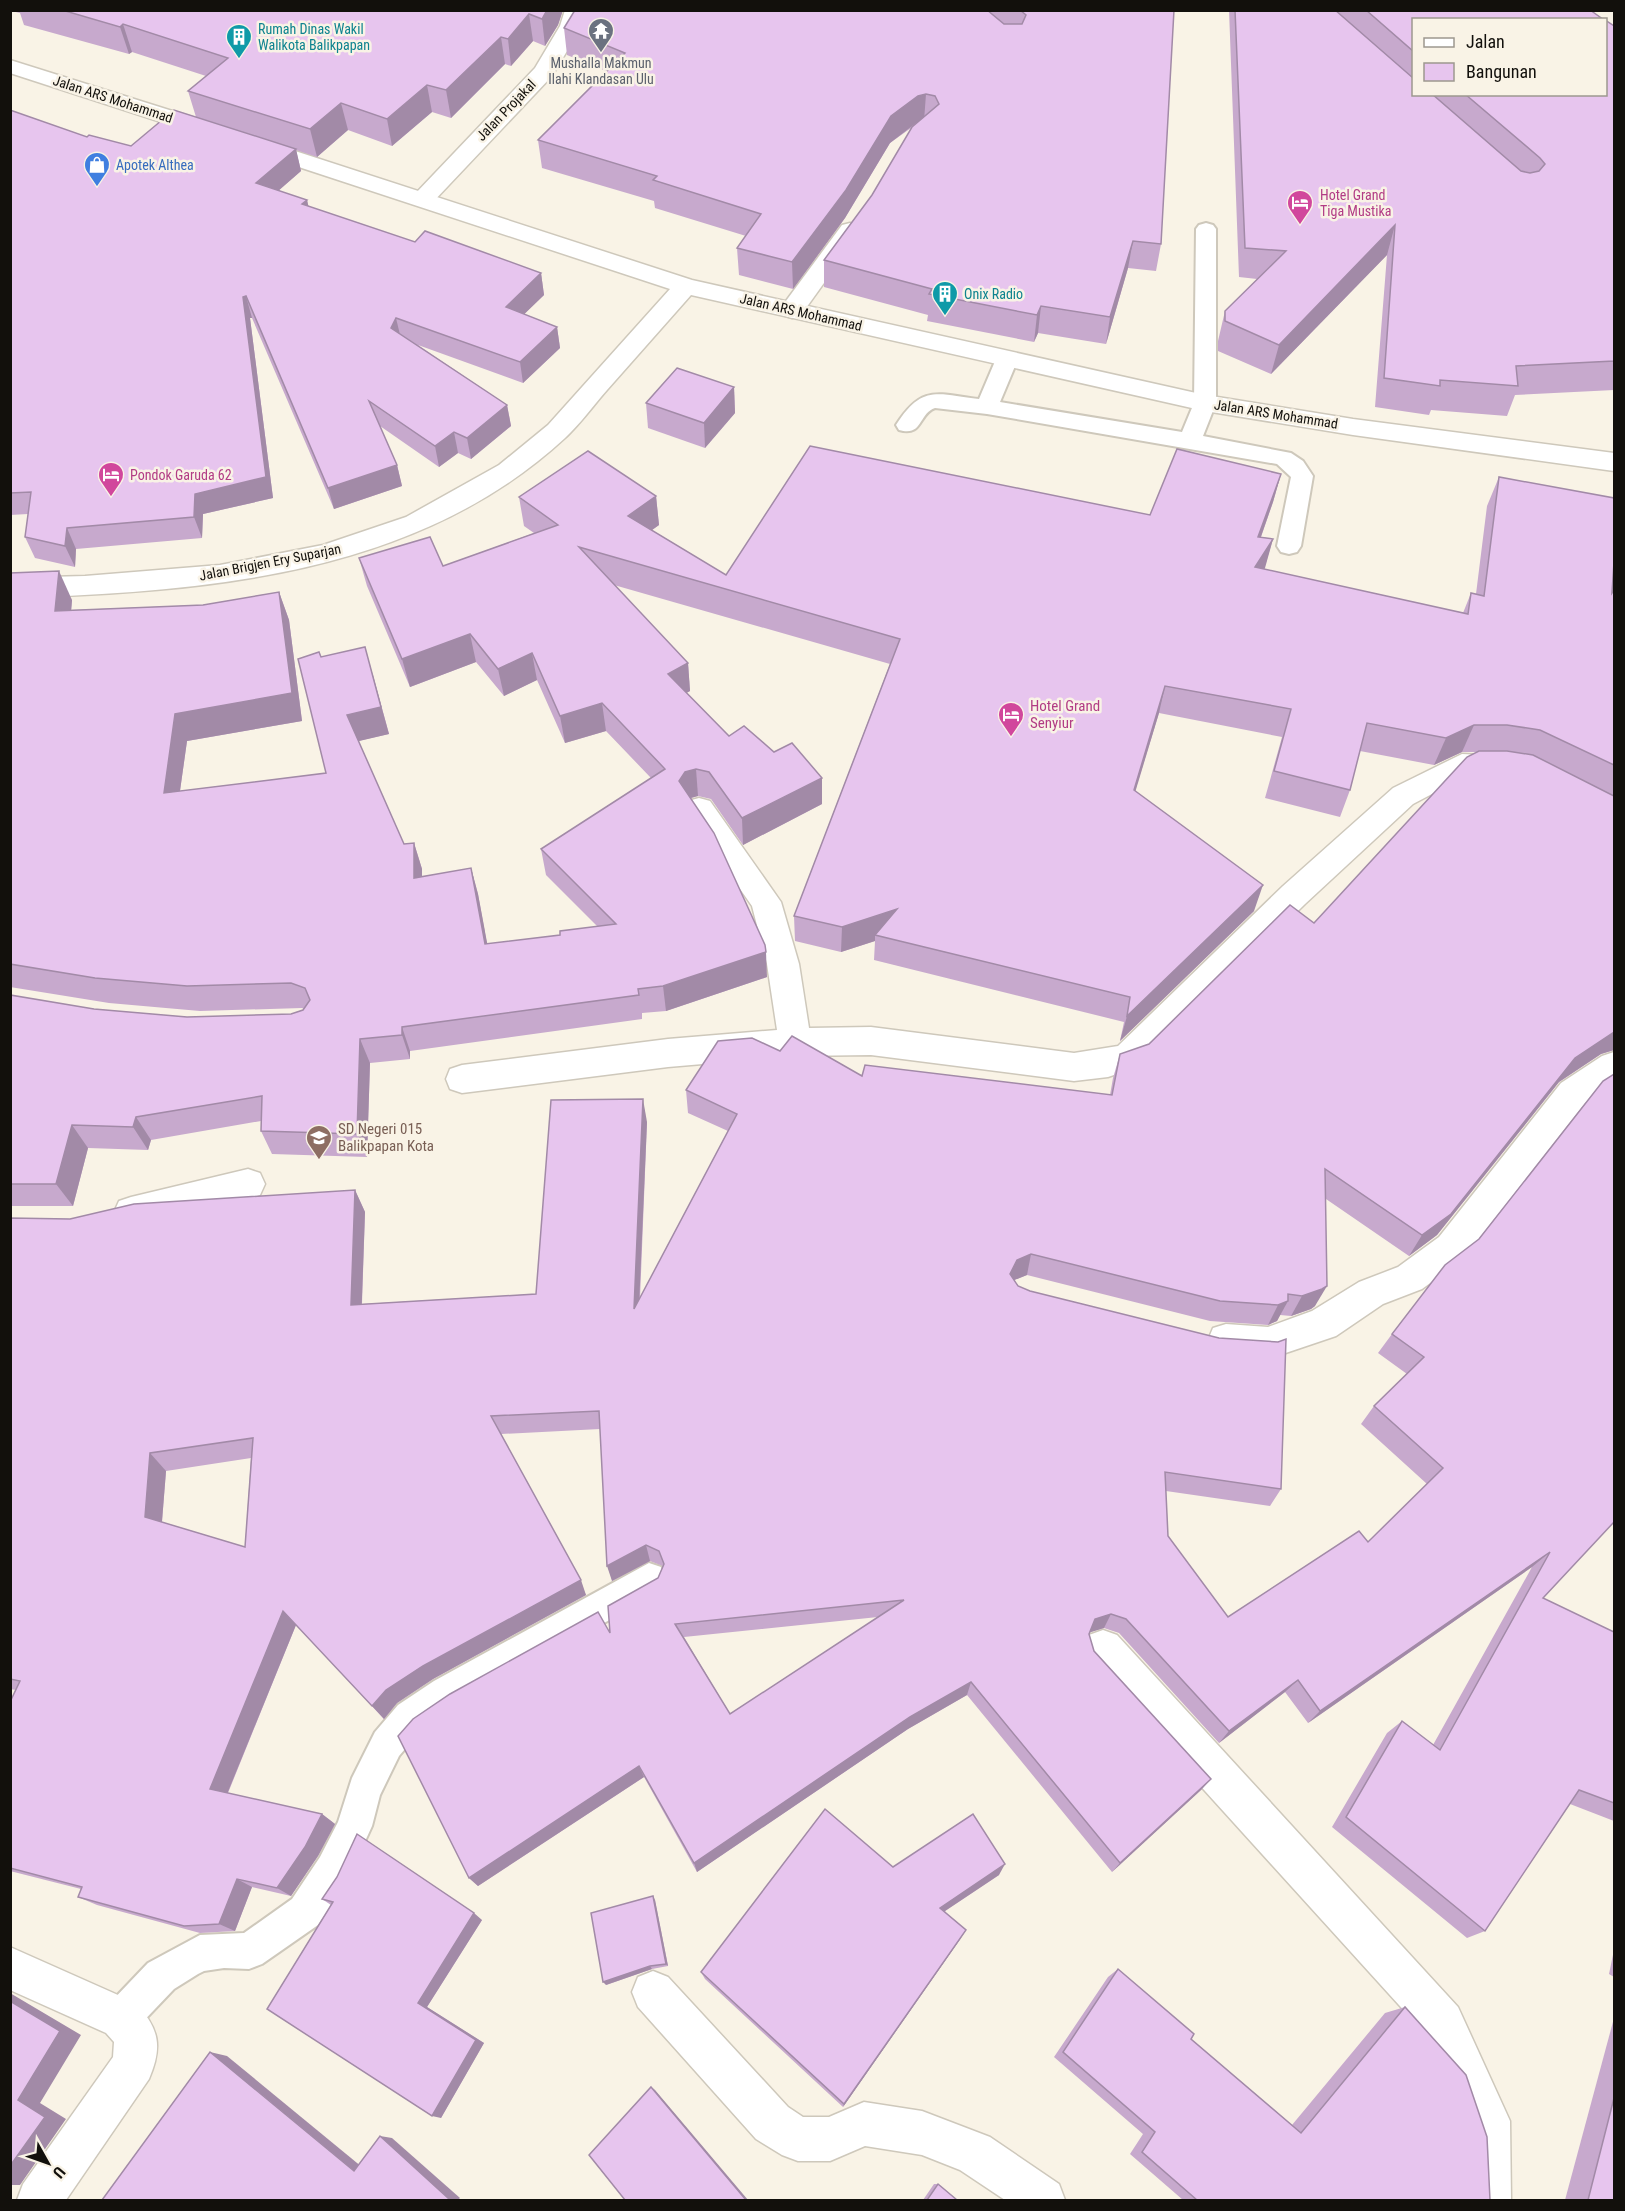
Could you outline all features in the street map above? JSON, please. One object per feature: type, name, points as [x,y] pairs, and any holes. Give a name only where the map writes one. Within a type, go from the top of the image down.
[{"type":"street","name":"Jalan Projakal","points":[[423,199],[544,71],[571,26],[576,10]]},
{"type":"street","name":"Jalan ARS Mohammad","points":[[10,66],[686,286],[1205,403],[1353,427],[1614,462]]},
{"type":"street","points":[[792,310],[862,211]]},
{"type":"street","name":"Jalan Brigjen Ery Suparjan","points":[[10,588],[85,586],[220,575],[326,554],[415,524],[508,471],[556,430],[686,286]]},
{"type":"street","points":[[462,1079],[668,1053],[795,1042],[871,1041],[1074,1067],[1108,1063],[1129,1056],[1294,895],[1403,796],[1462,765],[1494,765],[1526,770],[1536,775]]},
{"type":"street","points":[[699,809],[766,902],[783,964],[795,1042]]},
{"type":"street","points":[[1199,1337],[1210,1340],[1268,1342],[1323,1324],[1371,1293],[1410,1278],[1451,1248],[1573,1093],[1614,1066]]},
{"type":"street","points":[[98,1220],[248,1184]]},
{"type":"street","points":[[1103,1649],[1443,2022],[1488,2121],[1489,2200]]},
{"type":"street","points":[[10,1968],[121,2018],[136,2035],[134,2064],[39,2200]]},
{"type":"street","points":[[653,1992],[772,2122],[798,2139],[830,2139],[864,2124],[922,2133],[974,2153],[1042,2200]]},
{"type":"lane","points":[[1190,441],[1205,403],[1206,229]]},
{"type":"lane","points":[[987,407],[1007,359]]},
{"type":"lane","points":[[907,425],[923,404],[934,401],[987,407],[1283,458],[1295,466],[1302,476],[1289,546]]},
{"type":"lane","points":[[121,2018],[161,1976],[184,1961],[200,1953],[224,1950],[249,1951],[305,1912],[333,1870],[354,1826],[364,1790],[387,1744],[410,1717],[446,1693],[649,1580]]},
{"type":"building","points":[[62,10],[547,10],[542,19],[529,14],[508,39],[501,37],[446,90],[427,85],[387,119],[341,103],[310,129],[188,91],[228,58],[123,24],[120,27]]},
{"type":"building","points":[[575,10],[987,10],[1004,24],[1022,24],[1026,15],[1020,10],[1174,10],[1161,244],[1133,241],[1110,317],[1041,306],[1037,315],[929,294],[932,289],[824,260],[872,195],[912,127],[939,104],[935,96],[926,94],[918,96],[891,116],[846,190],[792,262],[737,248],[761,214],[653,180],[657,176],[538,140],[625,53],[564,28]]},
{"type":"building","points":[[1235,10],[1335,10],[1412,77],[1412,96],[1434,96],[1521,171],[1530,173],[1539,171],[1545,164],[1467,96],[1607,96],[1607,21],[1614,26],[1614,361],[1516,366],[1518,386],[1440,380],[1440,386],[1384,378],[1395,225],[1279,345],[1225,321],[1225,311],[1286,251],[1245,248]]},
{"type":"building","points":[[1366,10],[1590,10],[1601,18],[1412,18],[1412,50]]},
{"type":"building","points":[[10,110],[87,137],[89,135],[131,146],[174,110],[296,149],[256,183],[307,200],[302,204],[415,242],[425,231],[541,273],[506,307],[557,327],[520,362],[396,318],[391,328],[507,405],[467,438],[454,432],[435,446],[369,401],[397,465],[328,488],[246,296],[243,297],[266,477],[195,494],[194,517],[67,528],[65,546],[25,537],[31,492],[10,493]]},
{"type":"building","points":[[677,368],[734,387],[704,423],[646,403]]},
{"type":"building","points":[[810,446],[1150,515],[1177,449],[1281,474],[1258,537],[1273,539],[1255,567],[1468,614],[1471,593],[1484,596],[1499,477],[1614,498],[1612,593],[1614,590],[1614,765],[1540,730],[1507,725],[1474,725],[1446,738],[1367,723],[1350,790],[1274,771],[1291,709],[1165,686],[1134,790],[1263,885],[1127,1016],[1130,997],[875,935],[897,909],[842,927],[794,916],[900,639],[579,547],[688,663],[668,674],[729,736],[744,726],[774,752],[792,743],[822,778],[742,818],[709,772],[696,769],[685,772],[679,781],[714,833],[765,945],[766,952],[663,986],[638,989],[639,995],[402,1027],[402,1035],[360,1039],[357,1134],[261,1131],[262,1096],[136,1117],[133,1127],[72,1125],[56,1184],[10,1184],[10,995],[94,1009],[187,1017],[291,1014],[303,1010],[310,1000],[305,988],[291,983],[187,986],[95,978],[10,964],[10,573],[59,571],[55,611],[203,605],[279,592],[292,693],[175,714],[164,793],[326,773],[298,659],[319,652],[321,657],[365,647],[381,707],[347,715],[404,844],[414,843],[414,878],[471,868],[485,944],[560,935],[560,931],[616,924],[541,849],[665,769],[602,703],[560,716],[532,653],[498,669],[470,634],[402,659],[359,558],[430,537],[443,566],[558,525],[519,497],[588,451],[656,496],[628,516],[726,575]]},
{"type":"building","points":[[1479,751],[1507,751],[1533,755],[1614,796],[1614,1032],[1575,1058],[1451,1214],[1422,1235],[1325,1169],[1327,1286],[1322,1289],[1302,1296],[1288,1294],[1288,1301],[1278,1305],[1220,1301],[1031,1254],[1017,1260],[1010,1274],[1018,1286],[1030,1291],[1219,1338],[1278,1342],[1286,1339],[1281,1489],[1165,1472],[1168,1536],[1228,1617],[1359,1531],[1368,1542],[1443,1468],[1374,1406],[1424,1357],[1392,1334],[1445,1265],[1479,1239],[1603,1081],[1614,1074],[1614,1522],[1543,1598],[1614,1632],[1614,1803],[1579,1790],[1485,1931],[1346,1817],[1402,1721],[1440,1750],[1550,1552],[1320,1711],[1298,1680],[1229,1731],[1126,1619],[1111,1614],[1095,1619],[1089,1634],[1094,1651],[1211,1779],[1120,1863],[971,1682],[910,1717],[694,1863],[639,1766],[469,1878],[398,1736],[413,1719],[450,1694],[598,1612],[610,1633],[608,1606],[658,1578],[664,1564],[659,1551],[646,1545],[607,1566],[599,1411],[491,1416],[581,1580],[423,1666],[386,1690],[372,1706],[283,1611],[210,1789],[322,1814],[305,1847],[277,1888],[237,1879],[219,1924],[184,1926],[78,1897],[82,1887],[10,1868],[10,1702],[20,1681],[10,1679],[10,1218],[70,1219],[134,1204],[355,1190],[351,1305],[536,1294],[551,1100],[643,1099],[634,1309],[737,1114],[686,1090],[718,1041],[752,1038],[780,1051],[792,1036],[862,1076],[865,1065],[1112,1095],[1120,1054],[1149,1044],[1290,905],[1314,923],[1467,757]],"holes":[[[253,1438],[245,1547],[145,1517],[150,1453]],[[904,1600],[730,1714],[675,1624]]]},
{"type":"building","points":[[825,1809],[893,1867],[973,1814],[1005,1864],[940,1908],[966,1930],[844,2104],[701,1972]]},
{"type":"building","points":[[357,1834],[474,1913],[418,2003],[476,2040],[432,2116],[267,2009],[333,1902],[322,1899],[337,1877]]},
{"type":"building","points":[[653,1896],[666,1964],[650,1966],[603,1982],[591,1913]]},
{"type":"building","points":[[1118,1969],[1194,2034],[1191,2039],[1301,2133],[1405,2007],[1466,2075],[1487,2137],[1490,2200],[1197,2200],[1142,2152],[1155,2132],[1063,2052]]},
{"type":"building","points":[[10,2001],[60,2031],[18,2100],[45,2117],[10,2166]]},
{"type":"building","points":[[210,2052],[354,2171],[380,2136],[449,2199],[102,2200]]},
{"type":"building","points":[[651,2087],[746,2200],[625,2200],[589,2155]]},
{"type":"building","points":[[1614,2098],[1614,2200],[1588,2200]]},
{"type":"building","points":[[938,2184],[957,2200],[927,2200]]},
{"type":"place","name":"Mushalla Makmun Ilahi Klandasan Ulu","points":[[601,54]]},
{"type":"place","name":"Rumah Dinas Wakil Walikota Balikpapan","points":[[239,60]]},
{"type":"place","name":"Apotek Althea","points":[[97,188]]},
{"type":"place","name":"Hotel Grand Tiga Mustika","points":[[1300,226]]},
{"type":"place","name":"Onix Radio","points":[[945,317]]},
{"type":"place","name":"Pondok Garuda 62","points":[[111,498]]},
{"type":"place","name":"Hotel Grand Senyiur","points":[[1011,738]]},
{"type":"place","name":"SD Negeri 015 Balikpapan Kota","points":[[319,1161]]}]
